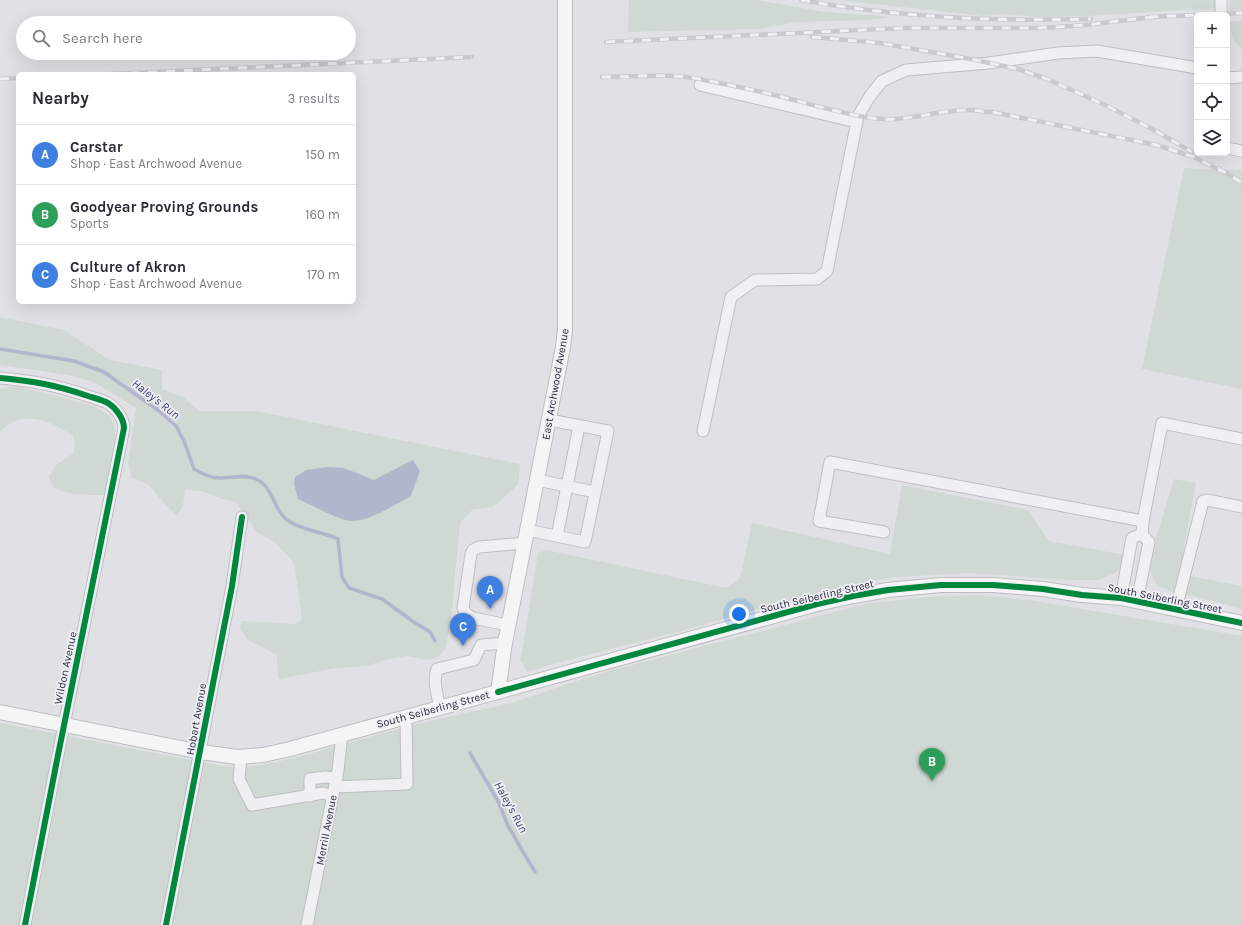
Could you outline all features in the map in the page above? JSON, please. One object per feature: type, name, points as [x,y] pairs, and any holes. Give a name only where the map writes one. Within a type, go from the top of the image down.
[{"type":"main road","name":"East Archwood Avenue","points":[[498,692],[504,643],[563,347],[566,314],[565,0]]},
{"type":"main road","name":"South Seiberling Street","points":[[0,712],[201,752],[242,758],[263,755],[342,734],[817,604],[888,590],[941,585],[992,585],[1043,589],[1082,595],[1121,598],[1242,623]]},
{"type":"street","points":[[1221,0],[1221,12]]},
{"type":"street","points":[[703,432],[731,297],[755,280],[817,279],[827,271],[858,116],[870,96],[882,81],[906,70],[989,63],[1058,53],[1097,51],[1194,67]]},
{"type":"street","points":[[1230,77],[1242,77]]},
{"type":"street","points":[[700,85],[857,122]]},
{"type":"street","points":[[1230,149],[1242,151]]},
{"type":"street","name":"Wildon Avenue","points":[[0,378],[44,383],[107,402],[115,408],[124,423],[123,436],[64,724],[25,925]]},
{"type":"street","points":[[508,625],[473,618],[466,614],[463,608],[471,554],[473,550],[479,547],[526,536],[557,536],[585,542],[608,431],[549,420]]},
{"type":"street","points":[[1137,601],[1149,542],[1142,534],[1143,521],[1162,423],[1242,439]]},
{"type":"street","points":[[557,536],[579,426]]},
{"type":"street","points":[[884,532],[819,521],[830,462],[1143,521]]},
{"type":"street","points":[[537,480],[595,492]]},
{"type":"street","points":[[1176,609],[1203,501],[1207,500],[1242,507]]},
{"type":"street","name":"Hobart Avenue","points":[[166,925],[201,752],[232,586],[242,517]]},
{"type":"street","points":[[1121,598],[1132,538],[1142,534]]},
{"type":"street","points":[[440,707],[435,674],[437,669],[474,660],[481,645],[504,643]]},
{"type":"street","points":[[242,758],[239,779],[252,805],[310,796],[323,793],[335,787],[407,784],[406,716]]},
{"type":"street","name":"Merrill Avenue","points":[[307,925],[335,787],[342,734]]},
{"type":"street","points":[[310,796],[310,779],[325,777],[335,787]]},
{"type":"shaded area","points":[[629,0],[757,0],[825,12],[892,17],[867,20],[796,22],[759,29],[628,32]]},
{"type":"shaded area","points":[[839,0],[1216,0],[1216,8],[1086,16],[1037,17],[1003,14],[983,16]]},
{"type":"shaded area","points":[[1230,0],[1242,0],[1242,10],[1229,11]]},
{"type":"shaded area","points":[[1242,21],[1242,49],[1234,41],[1230,30],[1230,22]]},
{"type":"shaded area","points":[[1184,168],[1242,170],[1242,389],[1142,369]]},
{"type":"shaded area","points":[[0,317],[64,330],[110,360],[162,370],[162,389],[183,397],[199,411],[256,411],[520,464],[518,485],[493,507],[472,510],[460,523],[453,603],[446,648],[437,658],[427,660],[407,656],[385,660],[367,666],[337,668],[278,679],[277,655],[248,640],[240,629],[241,621],[296,624],[302,619],[294,563],[277,544],[257,532],[236,502],[222,499],[201,491],[185,490],[183,506],[177,516],[149,485],[132,478],[128,463],[136,408],[94,382],[69,375],[0,365]]},
{"type":"shaded area","points":[[16,386],[94,406],[110,416],[115,427],[115,444],[108,490],[105,495],[71,493],[53,487],[49,477],[56,465],[74,453],[75,444],[73,436],[58,427],[34,419],[26,419],[17,420],[9,424],[0,432],[0,389]]},
{"type":"shaded area","points":[[1174,479],[1196,483],[1179,574],[1242,586],[1242,609],[1173,592],[1156,585],[1149,568],[1153,548]]},
{"type":"shaded area","points":[[902,485],[1028,510],[1049,541],[1125,555],[1118,571],[1100,580],[1072,580],[970,573],[897,577],[862,583],[791,600],[527,672],[520,660],[538,553],[546,550],[726,588],[740,578],[752,523],[890,554]]},
{"type":"shaded area","points":[[978,595],[1029,600],[1242,636],[1242,925],[0,925],[0,723],[222,766],[241,767],[262,765],[298,757],[408,726],[511,703],[601,673],[869,603],[929,597]]},
{"type":"water","points":[[413,460],[420,471],[411,496],[365,519],[357,521],[345,520],[298,499],[294,484],[295,477],[306,470],[327,467],[344,468],[374,480]]},
{"type":"waterway","name":"Haley's Run","points":[[0,349],[74,361],[104,372],[159,411],[176,426],[184,441],[194,469],[213,477],[247,477],[262,482],[270,492],[282,515],[287,520],[306,529],[338,539],[342,577],[349,588],[382,599],[430,632],[435,641]]},
{"type":"waterway","name":"Haley's Run","points":[[470,753],[499,803],[508,826],[535,872]]},
{"type":"railway","points":[[801,0],[873,11],[946,17],[1018,20],[1091,19]]},
{"type":"railway","points":[[1230,14],[1242,13]]},
{"type":"railway","points":[[1149,17],[1194,15]]},
{"type":"railway","points":[[606,42],[904,28],[1041,28],[1085,25],[1153,17]]},
{"type":"railway","points":[[812,37],[880,43],[1018,69],[1047,79],[1105,105],[1156,131],[1192,152]]},
{"type":"railway","points":[[154,72],[472,57]]},
{"type":"railway","points":[[602,77],[687,77],[747,89],[871,118],[896,119],[944,112],[971,110],[992,112],[1156,145],[1194,157],[1221,171]]},
{"type":"railway","points":[[0,79],[16,78]]},
{"type":"railway","points":[[1218,168],[1242,183]]},
{"type":"cycle path","points":[[0,378],[55,386],[106,402],[119,414],[124,425],[25,925]]},
{"type":"cycle path","points":[[166,925],[232,586],[242,517]]},
{"type":"cycle path","points":[[498,692],[817,604],[888,590],[941,585],[993,585],[1121,598],[1242,623]]},
{"type":"place","name":"Carstar","points":[[490,609]]},
{"type":"place","name":"Culture of Akron","points":[[463,646]]},
{"type":"place","name":"Goodyear Proving Grounds","points":[[932,781]]}]
